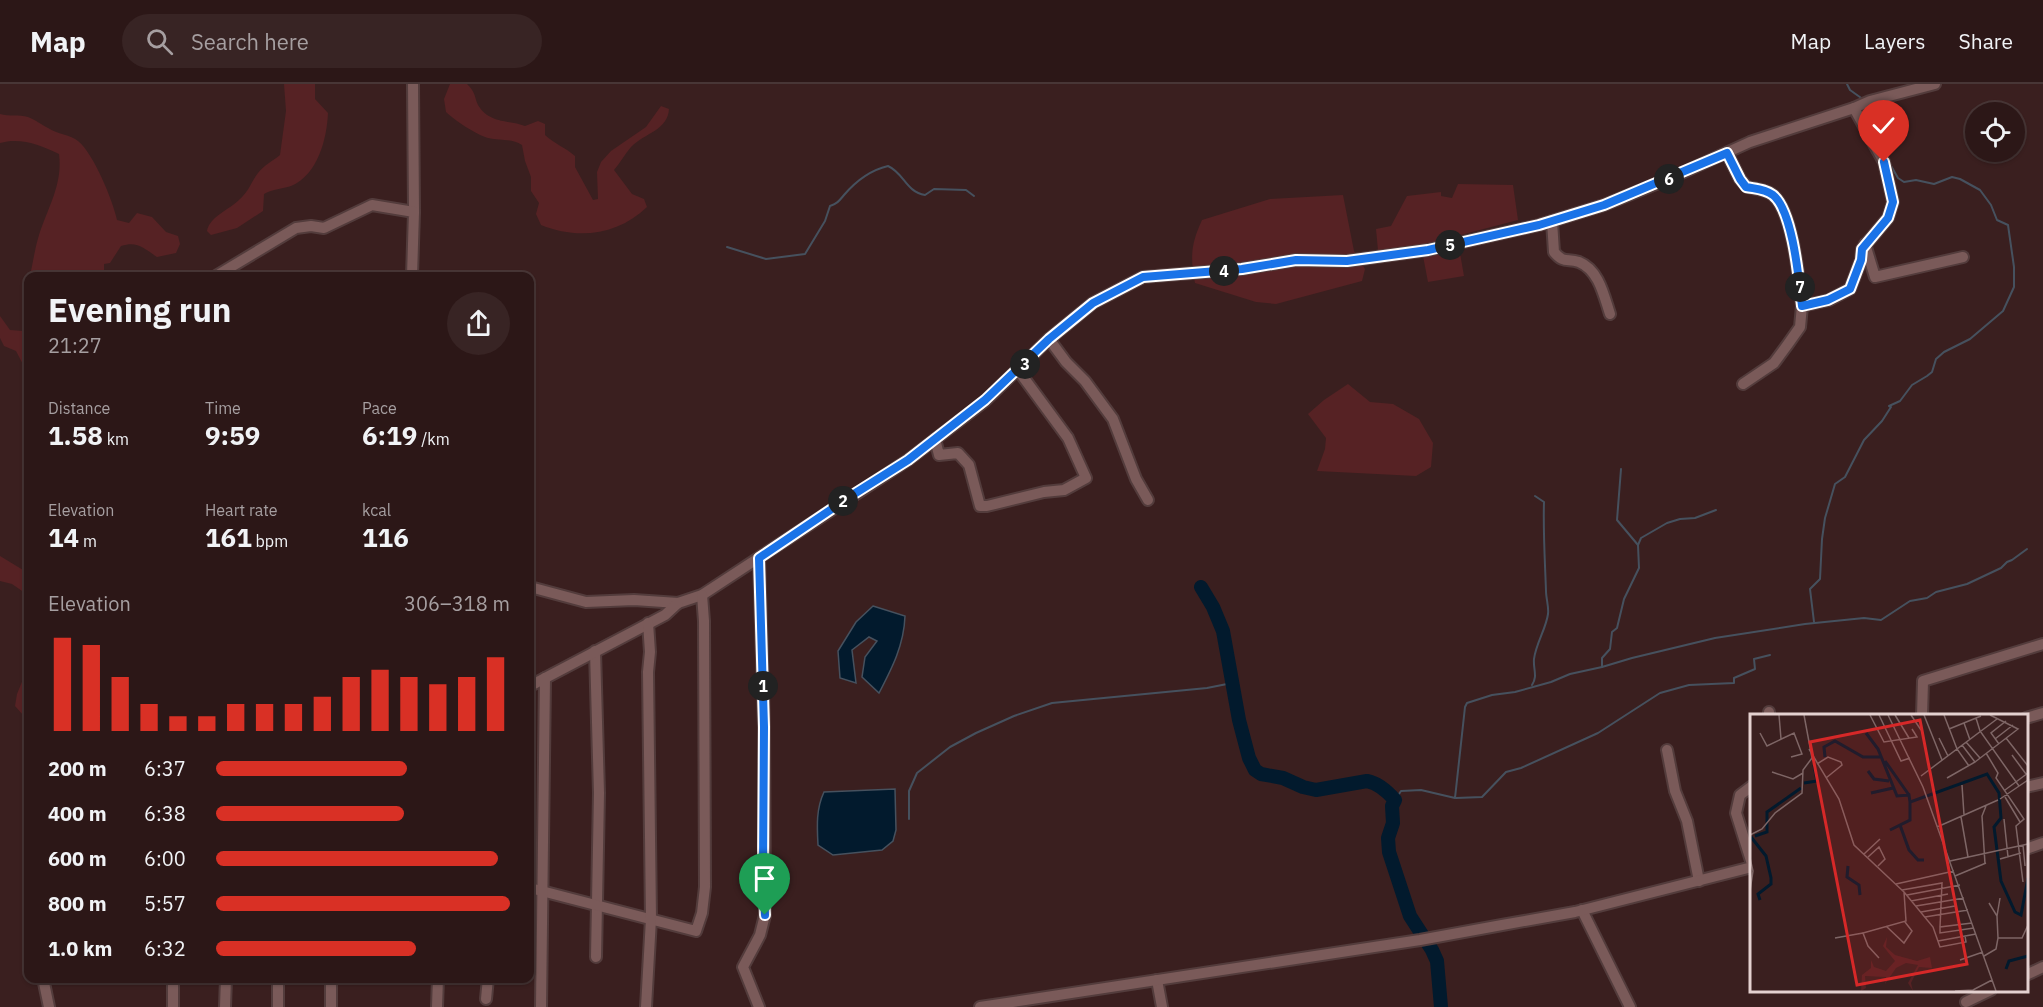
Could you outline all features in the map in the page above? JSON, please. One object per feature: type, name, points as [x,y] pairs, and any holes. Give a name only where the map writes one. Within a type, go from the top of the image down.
[{"type":"street","points":[[412,272],[413,84]]},
{"type":"street","points":[[534,588],[586,603],[634,600],[678,603],[702,595],[908,460],[985,400],[1049,339],[1093,303],[1143,277],[1230,270],[1296,260],[1347,261],[1428,250],[1552,220],[1604,205],[1750,142],[1862,104],[1935,84]]},
{"type":"street","points":[[1802,306],[1828,300],[1850,289],[1865,244],[1888,218],[1893,202],[1884,162],[1862,104]]},
{"type":"street","points":[[1727,153],[1746,187],[1764,190],[1775,196],[1786,218],[1792,238],[1802,306],[1800,327],[1774,363],[1743,384]]},
{"type":"street","points":[[223,272],[296,228],[311,226],[324,228],[372,205],[414,212]]},
{"type":"street","points":[[1552,220],[1554,252],[1561,260],[1580,263],[1597,278],[1610,314]]},
{"type":"street","points":[[1865,244],[1875,277],[1889,276],[1963,257]]},
{"type":"street","points":[[1049,339],[1066,362],[1085,381],[1113,419],[1136,479],[1148,500]]},
{"type":"street","points":[[935,439],[939,455],[958,453],[969,465],[980,506],[1064,490],[1086,478],[1068,438],[1018,370]]},
{"type":"street","points":[[759,558],[764,727],[765,915],[760,935],[743,967],[759,1007]]},
{"type":"street","points":[[534,889],[696,931],[702,913],[705,887],[702,595]]},
{"type":"street","points":[[534,684],[665,615],[678,603]]},
{"type":"street","points":[[646,1007],[651,920],[648,623]]},
{"type":"street","points":[[1922,714],[1923,681],[2043,644]]},
{"type":"street","points":[[595,651],[599,793],[599,905],[596,957]]},
{"type":"street","points":[[541,1007],[545,678]]},
{"type":"street","points":[[2028,717],[2043,713]]},
{"type":"street","points":[[1667,750],[1675,791],[1688,821],[1700,880]]},
{"type":"street","points":[[2028,787],[2043,783]]},
{"type":"street","points":[[1750,788],[1740,795],[1736,813],[1750,859]]},
{"type":"street","points":[[2028,848],[2043,843]]},
{"type":"street","points":[[980,1007],[1443,936],[1582,910],[1750,867]]},
{"type":"street","points":[[1582,910],[1624,1007]]},
{"type":"street","points":[[2028,974],[2043,968]]},
{"type":"street","points":[[1157,980],[1162,1007]]},
{"type":"street","points":[[1615,982],[1630,1007]]},
{"type":"street","points":[[45,983],[49,1007]]},
{"type":"street","points":[[173,983],[173,1007]]},
{"type":"street","points":[[225,983],[225,1007]]},
{"type":"street","points":[[278,983],[278,1007]]},
{"type":"street","points":[[331,983],[331,1007]]},
{"type":"street","points":[[437,1007],[438,983]]},
{"type":"street","points":[[486,999],[488,983]]},
{"type":"street","points":[[1966,1002],[1987,992]]},
{"type":"shaded area","points":[[284,84],[315,84],[315,99],[328,113],[326,133],[319,155],[314,165],[300,181],[264,194],[263,211],[237,228],[211,235],[207,231],[212,221],[235,204],[246,193],[260,170],[280,155],[286,111]]},
{"type":"shaded area","points":[[450,84],[467,84],[478,105],[494,118],[525,126],[538,121],[545,124],[545,135],[575,156],[575,167],[593,200],[598,199],[597,172],[601,162],[611,151],[646,127],[661,106],[669,109],[665,122],[631,147],[614,170],[632,194],[644,199],[647,207],[623,224],[597,232],[569,232],[541,225],[536,214],[539,203],[531,191],[531,177],[522,145],[514,141],[483,136],[446,112],[444,99]]},
{"type":"shaded area","points":[[0,114],[28,117],[52,130],[72,137],[84,147],[96,167],[117,220],[129,223],[137,213],[152,217],[166,232],[178,236],[180,244],[176,253],[157,257],[140,246],[132,244],[121,246],[110,263],[104,264],[103,272],[31,272],[39,235],[57,185],[59,154],[30,143],[8,141],[0,143]]},
{"type":"shaded area","points":[[1458,184],[1513,185],[1518,220],[1457,236],[1464,276],[1428,282],[1423,256],[1379,261],[1376,229],[1391,226],[1407,196],[1441,192],[1441,196],[1452,198]]},
{"type":"shaded area","points":[[1343,195],[1354,251],[1365,269],[1362,281],[1276,304],[1256,302],[1195,283],[1192,251],[1202,220],[1270,199]]},
{"type":"shaded area","points":[[0,316],[10,330],[23,331],[24,322],[24,366],[16,351],[4,346],[0,338]]},
{"type":"shaded area","points":[[1348,384],[1370,402],[1393,404],[1419,419],[1433,443],[1431,467],[1416,476],[1317,471],[1325,449],[1326,438],[1308,414]]},
{"type":"shaded area","points":[[0,556],[24,571],[24,592],[12,584],[0,581]]},
{"type":"shaded area","points":[[24,677],[24,715],[15,706]]},
{"type":"water","points":[[873,606],[905,616],[900,647],[879,693],[862,677],[865,657],[877,641],[869,637],[852,650],[856,683],[840,678],[838,651],[856,622]]},
{"type":"water","points":[[895,789],[896,830],[893,841],[882,850],[833,855],[818,845],[818,811],[824,792]]},
{"type":"waterway","points":[[1847,84],[1850,90],[1864,100]]},
{"type":"waterway","points":[[1870,107],[1870,128]]},
{"type":"waterway","points":[[1814,622],[1810,589],[1820,579],[1825,518],[1835,484],[1845,477],[1864,440],[1882,421],[1891,407],[1889,406],[1900,401],[1912,385],[1932,372],[1936,359],[1944,352],[1970,339],[2003,311],[2014,287],[2014,267],[2008,225],[1997,220],[1991,205],[1980,190],[1952,177],[1934,184],[1916,180],[1904,182],[1898,178],[1890,164]]},
{"type":"waterway","points":[[727,247],[766,259],[805,254],[825,221],[830,206],[838,202],[864,177],[888,166],[919,193],[925,195],[934,189],[966,190],[974,196]]},
{"type":"waterway","points":[[1621,469],[1617,520],[1638,545]]},
{"type":"waterway","points":[[1532,685],[1535,675],[1535,653],[1548,611],[1544,502],[1535,496]]},
{"type":"waterway","points":[[1602,667],[1602,658],[1610,649],[1612,632],[1617,628],[1624,599],[1639,568],[1638,545],[1641,538],[1667,523],[1695,518],[1716,510]]},
{"type":"waterway","points":[[1395,800],[1401,791],[1421,790],[1455,798],[1467,703],[1551,682],[1570,674],[1715,638],[1805,624],[1864,618],[1881,620],[1910,601],[1927,598],[1936,592],[1967,584],[2001,568],[2027,549]]},
{"type":"waterway","points":[[1201,587],[1223,631],[1239,720],[1249,758],[1255,770],[1261,774],[1283,778],[1316,790],[1367,781],[1382,788],[1395,800],[1392,806],[1393,823],[1388,838],[1389,852],[1410,916],[1437,961],[1441,1007]]},
{"type":"waterway","points":[[1456,798],[1482,797],[1506,772],[1521,768],[1598,733],[1660,693],[1689,685],[1734,683],[1734,678],[1755,669],[1754,659],[1770,655]]},
{"type":"waterway","points":[[909,819],[909,791],[917,773],[950,747],[1014,716],[1052,703],[1207,688],[1232,683]]},
{"type":"route","points":[[765,915],[764,727],[759,558],[908,460],[985,400],[1049,339],[1093,303],[1143,277],[1242,269],[1296,260],[1347,261],[1428,250],[1539,225],[1604,205],[1727,153],[1746,187],[1764,190],[1775,196],[1786,218],[1792,238],[1802,306],[1828,300],[1850,289],[1861,260],[1862,249],[1888,218],[1893,202],[1884,162]]}]
